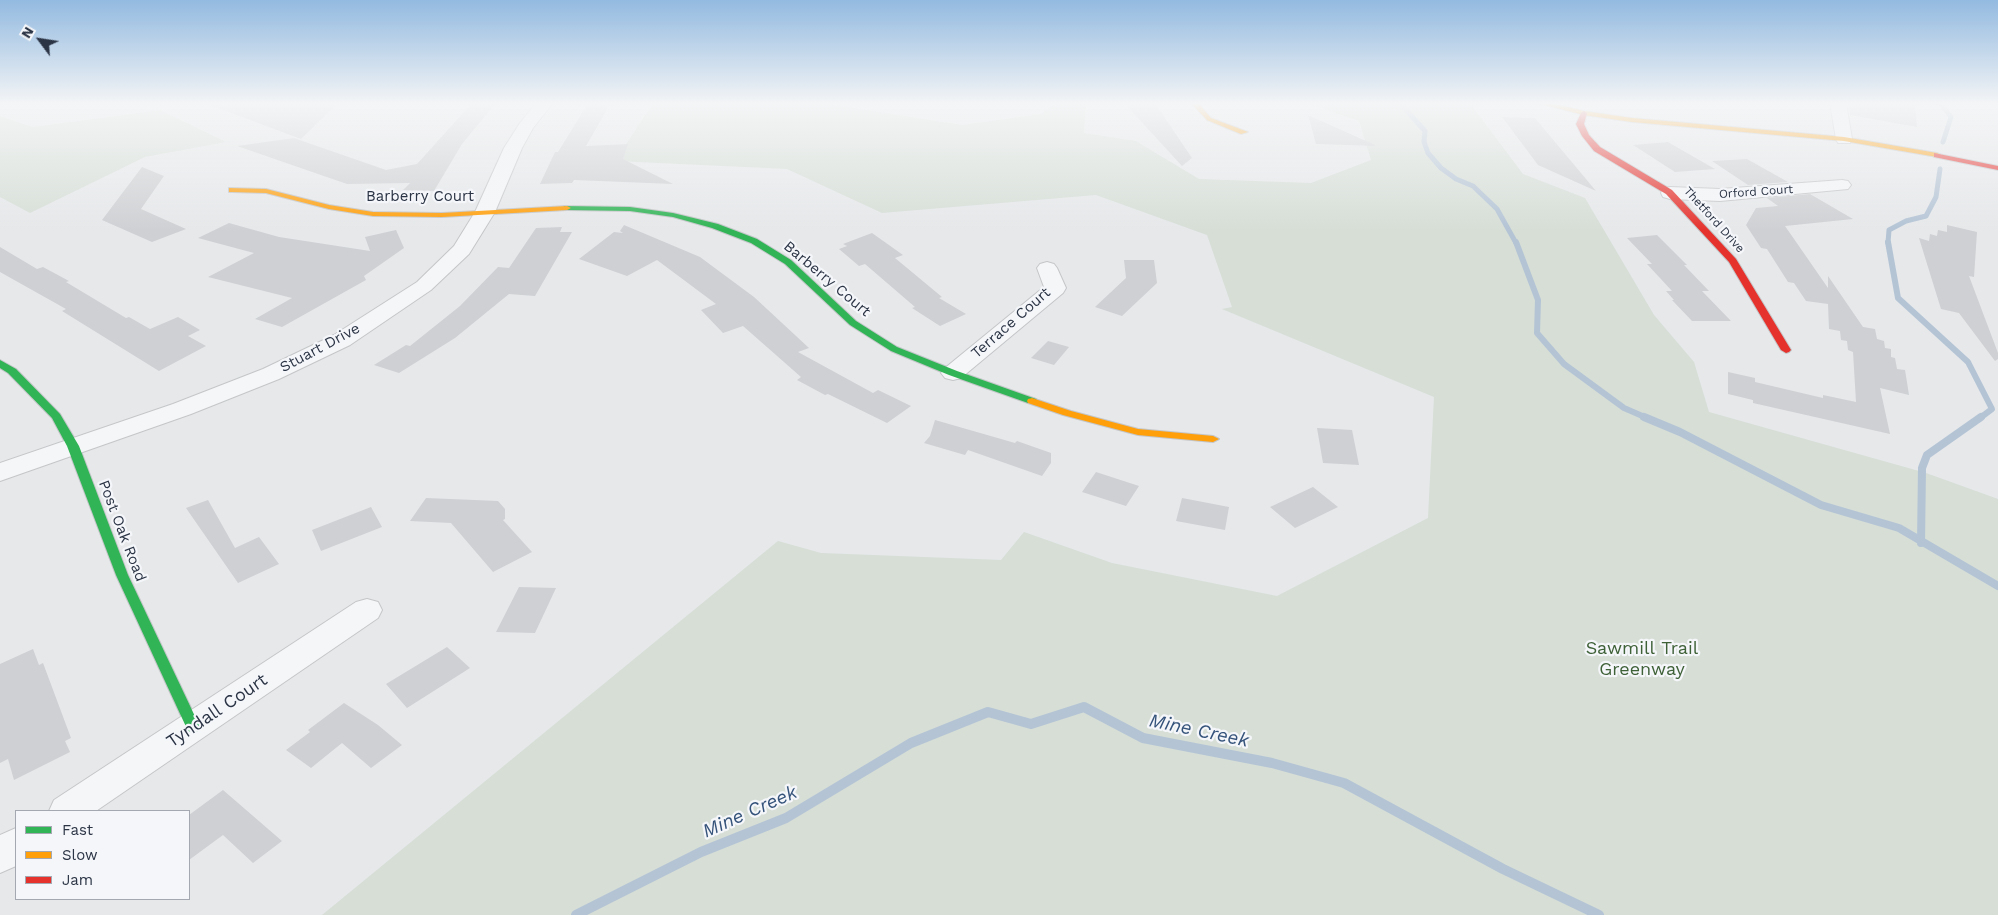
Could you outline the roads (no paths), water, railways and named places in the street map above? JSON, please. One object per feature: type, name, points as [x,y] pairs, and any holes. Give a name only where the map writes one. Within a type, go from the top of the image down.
[{"type":"street","name":"Stuart Drive","points":[[0,472],[200,402],[271,374],[342,340],[424,286],[462,250],[484,212],[514,146]]},
{"type":"street","name":"Thetford Drive","points":[[1594,146],[1670,193],[1733,261],[1786,350]]},
{"type":"street","points":[[1881,146],[1998,168]]},
{"type":"street","name":"Orford Court","points":[[1670,193],[1720,195],[1842,185]]},
{"type":"street","name":"Barberry Court","points":[[232,190],[266,191],[329,208],[373,214],[442,215],[572,208],[630,209],[673,215],[715,226],[754,240],[788,262],[853,323],[894,350],[953,373],[1068,413],[1138,432],[1213,439]]},
{"type":"street","name":"Terrace Court","points":[[953,373],[1055,288],[1047,268]]},
{"type":"street","name":"Post Oak Road","points":[[0,363],[12,371],[56,416],[73,446],[122,575],[193,727]]},
{"type":"street","name":"Tyndall Court","points":[[68,810],[367,610]]},
{"type":"street","points":[[0,856],[15,846]]},
{"type":"waterway","points":[[1425,146],[1428,153],[1441,168],[1456,179],[1473,186],[1497,209],[1516,243]]},
{"type":"waterway","points":[[1888,242],[1889,230],[1906,221],[1926,216],[1936,197],[1940,169]]},
{"type":"waterway","points":[[1516,242],[1538,300],[1537,333],[1564,364],[1624,408],[1647,418]]},
{"type":"waterway","points":[[1888,242],[1898,298],[1968,362],[1992,409],[1980,418]]},
{"type":"waterway","points":[[1644,417],[1680,432],[1821,505],[1899,528],[1921,541]]},
{"type":"waterway","points":[[1921,541],[1922,468],[1927,455],[1981,417]]},
{"type":"waterway","points":[[1921,541],[1998,586]]},
{"type":"waterway","name":"Mine Creek","points":[[576,915],[701,852],[786,818],[911,743],[988,712],[1031,724],[1084,707],[1143,738],[1272,763],[1344,783],[1503,869],[1599,915]]},
{"type":"park label","name":"Sawmill Trail Greenway","points":[[1642,660]]}]
